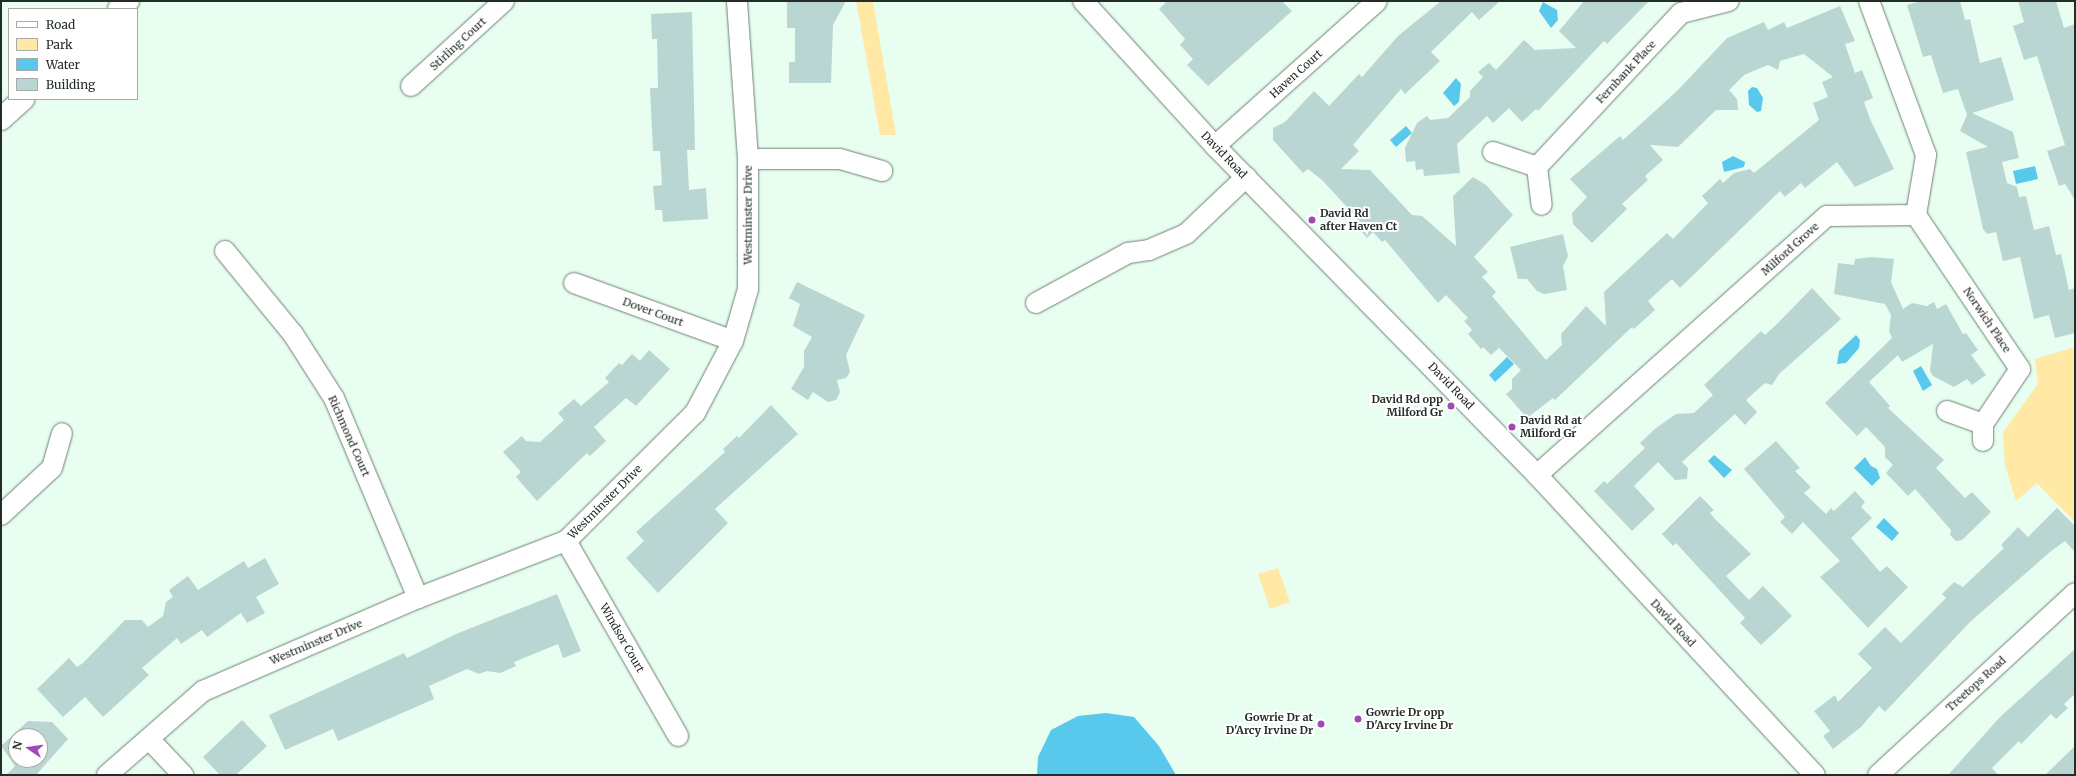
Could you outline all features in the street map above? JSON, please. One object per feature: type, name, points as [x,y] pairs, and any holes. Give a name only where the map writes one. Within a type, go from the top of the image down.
[{"type":"street","points":[[120,8],[128,1]]},
{"type":"street","name":"Stirling Court","points":[[412,86],[504,1]]},
{"type":"street","name":"Westminster Drive","points":[[107,775],[204,691],[418,598],[566,541],[695,413],[733,341],[748,289],[748,159],[737,1]]},
{"type":"street","name":"David Road","points":[[1083,1],[1215,146],[1537,475],[1815,775]]},
{"type":"street","name":"Haven Court","points":[[1215,146],[1377,1]]},
{"type":"street","name":"Fernbank Place","points":[[1537,167],[1681,13],[1729,1]]},
{"type":"street","points":[[1870,1],[1926,155],[1916,215]]},
{"type":"street","points":[[1,119],[21,100]]},
{"type":"street","points":[[1493,152],[1537,167],[1542,205]]},
{"type":"street","points":[[748,159],[840,159],[882,172]]},
{"type":"street","points":[[1036,303],[1128,253],[1149,250],[1186,234],[1246,178]]},
{"type":"street","name":"Norwich Place","points":[[1916,215],[2020,369],[1983,432],[1947,411]]},
{"type":"street","name":"Milford Grove","points":[[1537,475],[1827,216],[1916,215]]},
{"type":"street","name":"Richmond Court","points":[[225,251],[293,334],[334,398],[418,598]]},
{"type":"street","name":"Dover Court","points":[[574,283],[733,341]]},
{"type":"street","points":[[1,515],[52,468],[62,433]]},
{"type":"street","name":"Windsor Court","points":[[566,541],[678,736]]},
{"type":"street","name":"Treetops Road","points":[[1878,775],[2075,593]]},
{"type":"street","points":[[149,739],[182,775]]},
{"type":"green space","points":[[856,1],[873,1],[896,135],[880,135]]},
{"type":"green space","points":[[2075,347],[2075,522],[2037,483],[2016,501],[2005,465],[2003,432],[2038,384],[2035,359]]},
{"type":"green space","points":[[1278,568],[1290,602],[1270,609],[1258,574]]},
{"type":"water","points":[[1543,2],[1557,10],[1558,20],[1551,28],[1539,11]]},
{"type":"water","points":[[1456,78],[1461,84],[1459,102],[1454,106],[1443,93]]},
{"type":"water","points":[[1752,87],[1757,88],[1763,98],[1761,111],[1757,112],[1749,105],[1748,91]]},
{"type":"water","points":[[1406,126],[1412,133],[1396,147],[1390,140]]},
{"type":"water","points":[[1733,156],[1745,162],[1744,167],[1724,172],[1722,162]]},
{"type":"water","points":[[2035,166],[2038,179],[2016,184],[2013,171]]},
{"type":"water","points":[[1856,335],[1860,340],[1859,348],[1846,363],[1837,364],[1839,351]]},
{"type":"water","points":[[1507,357],[1514,364],[1495,382],[1489,375]]},
{"type":"water","points":[[1921,366],[1932,385],[1923,391],[1913,371]]},
{"type":"water","points":[[1714,455],[1732,470],[1724,478],[1708,461]]},
{"type":"water","points":[[1865,457],[1871,466],[1877,469],[1880,478],[1872,486],[1854,468]]},
{"type":"water","points":[[1884,518],[1899,533],[1892,541],[1876,527]]},
{"type":"water","points":[[1106,713],[1134,717],[1159,746],[1176,775],[1037,775],[1038,757],[1051,730],[1078,716]]},
{"type":"building","points":[[787,1],[846,1],[833,25],[831,83],[789,83],[789,62],[795,62],[795,28],[787,28]]},
{"type":"building","points":[[1167,1],[1282,1],[1292,11],[1208,86],[1187,65],[1193,59],[1180,45],[1185,39],[1159,9]]},
{"type":"building","points":[[1441,1],[1500,1],[1479,20],[1472,12],[1431,52],[1440,61],[1405,94],[1401,89],[1353,145],[1359,151],[1341,169],[1370,170],[1412,215],[1422,216],[1456,246],[1453,196],[1473,177],[1486,185],[1513,215],[1474,257],[1488,272],[1482,277],[1496,292],[1492,296],[1546,360],[1562,345],[1561,334],[1586,306],[1606,326],[1604,292],[1667,233],[1673,239],[1708,203],[1702,196],[1720,179],[1723,183],[1734,173],[1750,169],[1754,173],[1819,120],[1813,103],[1828,97],[1822,82],[1833,77],[1804,54],[1780,61],[1778,70],[1768,65],[1744,75],[1729,90],[1737,99],[1738,110],[1716,110],[1678,147],[1650,145],[1663,160],[1645,176],[1648,180],[1622,204],[1627,209],[1592,243],[1573,224],[1572,213],[1587,197],[1570,179],[1620,136],[1623,140],[1677,91],[1727,38],[1764,22],[1768,30],[1784,22],[1787,28],[1840,6],[1855,41],[1845,44],[1855,73],[1862,70],[1873,98],[1864,102],[1870,119],[1894,169],[1855,187],[1837,162],[1805,188],[1801,183],[1785,197],[1780,191],[1680,288],[1672,279],[1648,301],[1655,310],[1634,329],[1632,327],[1555,400],[1553,398],[1527,418],[1506,394],[1512,389],[1512,379],[1521,370],[1499,348],[1491,355],[1483,347],[1481,349],[1468,334],[1472,330],[1464,321],[1468,318],[1446,295],[1438,303],[1385,240],[1382,242],[1373,232],[1367,238],[1354,223],[1358,219],[1322,180],[1308,169],[1303,173],[1273,140],[1273,128],[1285,122],[1314,91],[1329,106],[1359,74],[1362,77],[1398,36]]},
{"type":"building","points":[[1584,1],[1649,1],[1607,44],[1604,41],[1538,111],[1536,109],[1522,122],[1509,108],[1493,123],[1487,116],[1457,144],[1460,173],[1424,176],[1423,169],[1416,170],[1415,161],[1406,162],[1405,148],[1417,123],[1427,116],[1430,120],[1448,118],[1470,97],[1470,91],[1483,77],[1478,72],[1489,63],[1496,70],[1524,40],[1535,50],[1576,48],[1559,31]]},
{"type":"building","points":[[1921,1],[1960,1],[1965,20],[1970,19],[1980,63],[2001,57],[2014,100],[1972,113],[2013,132],[2019,158],[2002,162],[2007,183],[2017,187],[2019,197],[2026,196],[2034,230],[2049,226],[2056,255],[2061,254],[2069,290],[2075,288],[2075,333],[2055,338],[2049,315],[2034,319],[2020,257],[2003,261],[1996,232],[1987,234],[1983,229],[1966,152],[1988,147],[1960,131],[1967,115],[1958,89],[1943,93],[1931,55],[1923,57],[1907,5]]},
{"type":"building","points":[[2018,1],[2056,1],[2064,28],[2075,24],[2075,200],[2065,184],[2059,186],[2047,151],[2065,145],[2037,56],[2024,60],[2013,26],[2024,22]]},
{"type":"building","points":[[692,12],[695,150],[687,150],[689,190],[706,188],[708,219],[663,222],[662,210],[655,210],[653,186],[662,185],[660,151],[653,151],[650,88],[658,88],[657,39],[652,39],[651,14]]},
{"type":"building","points":[[1563,234],[1568,256],[1563,266],[1567,290],[1544,294],[1537,291],[1527,279],[1518,279],[1510,247]]},
{"type":"building","points":[[1871,257],[1894,259],[1891,282],[1903,309],[1912,303],[1927,306],[1934,302],[1937,309],[1946,304],[1963,334],[1966,333],[1978,350],[1971,355],[1986,375],[1972,385],[1967,379],[1954,387],[1933,376],[1930,371],[1933,344],[1902,362],[1898,355],[1869,382],[1890,406],[1888,408],[1944,460],[1936,468],[1965,498],[1972,492],[1991,512],[1962,540],[1956,541],[1950,535],[1951,530],[1915,489],[1908,496],[1886,473],[1893,465],[1885,457],[1885,447],[1866,427],[1857,436],[1825,403],[1892,338],[1889,331],[1891,315],[1885,304],[1834,294],[1838,263],[1854,265],[1855,259]]},
{"type":"building","points":[[797,282],[865,315],[846,355],[850,372],[846,378],[837,380],[840,392],[836,400],[828,402],[813,392],[808,400],[791,389],[804,367],[804,351],[812,337],[793,326],[800,304],[789,298]]},
{"type":"building","points":[[1812,288],[1841,319],[1779,374],[1772,385],[1765,383],[1746,400],[1757,412],[1745,425],[1735,414],[1682,462],[1688,468],[1687,479],[1675,480],[1658,462],[1634,486],[1655,509],[1632,531],[1594,491],[1604,481],[1607,484],[1645,448],[1640,443],[1656,428],[1676,414],[1694,413],[1713,395],[1704,385],[1761,331],[1765,335]]},
{"type":"building","points":[[649,350],[670,369],[636,406],[626,398],[594,427],[606,441],[590,456],[587,453],[537,501],[516,477],[521,472],[503,452],[522,436],[526,441],[540,442],[564,420],[558,413],[574,399],[581,406],[609,382],[605,378],[619,363],[622,365],[632,354],[640,361]]},
{"type":"building","points":[[771,405],[798,434],[715,509],[728,523],[658,593],[626,558],[644,541],[636,532],[725,452],[723,449],[737,436],[739,438]]},
{"type":"building","points":[[1776,441],[1800,468],[1795,471],[1811,487],[1804,493],[1826,514],[1831,508],[1834,511],[1855,491],[1865,502],[1861,507],[1872,518],[1851,538],[1880,572],[1887,566],[1908,587],[1868,628],[1820,577],[1840,561],[1803,522],[1792,534],[1780,522],[1785,517],[1744,469]]},
{"type":"building","points":[[1700,496],[1714,510],[1710,513],[1715,519],[1751,554],[1726,576],[1749,600],[1763,586],[1792,616],[1761,645],[1740,623],[1745,618],[1676,543],[1673,546],[1662,534]]},
{"type":"building","points":[[2057,508],[2075,526],[2075,552],[2065,541],[2050,552],[1970,622],[1885,712],[1879,706],[1861,727],[1833,749],[1823,736],[1830,731],[1814,711],[1835,695],[1838,702],[1872,668],[1858,654],[1885,627],[1901,643],[1946,598],[1942,594],[1954,582],[1963,587],[2004,548],[2001,545],[2018,527],[2028,537]]},
{"type":"building","points":[[265,558],[279,584],[256,597],[265,613],[247,623],[241,613],[207,637],[202,630],[181,644],[177,638],[142,668],[149,675],[103,717],[85,697],[63,717],[37,689],[69,658],[77,667],[83,663],[125,620],[142,620],[148,627],[163,616],[166,602],[173,597],[169,590],[188,576],[198,590],[244,561],[248,568]]},
{"type":"building","points":[[557,594],[581,651],[563,658],[558,644],[514,662],[516,666],[500,673],[487,671],[479,674],[467,669],[429,686],[434,699],[338,741],[333,729],[285,750],[269,715],[404,653],[407,658],[456,634]]},
{"type":"building","points":[[2075,649],[2075,694],[2064,704],[2068,708],[2056,719],[2051,714],[2021,744],[2019,741],[1992,768],[1998,775],[1948,775],[2000,717]]},
{"type":"building","points":[[242,720],[267,746],[236,775],[220,775],[203,757]]},
{"type":"building","points":[[28,721],[52,722],[68,739],[48,762],[48,728],[20,728]]},
{"type":"building","points":[[8,740],[8,756],[1,746]]},
{"type":"building","points":[[2075,746],[2075,775],[2045,775]]},
{"type":"building","points":[[13,768],[42,768],[36,775],[6,775]]},
{"type":"place","name":"David Rd after Haven Ct","points":[[1312,220]]},
{"type":"place","name":"David Rd opp Milford Gr","points":[[1451,406]]},
{"type":"place","name":"David Rd at Milford Gr","points":[[1512,427]]},
{"type":"place","name":"Gowrie Dr opp D'Arcy Irvine Dr","points":[[1358,719]]},
{"type":"place","name":"Gowrie Dr at D'Arcy Irvine Dr","points":[[1321,724]]}]
